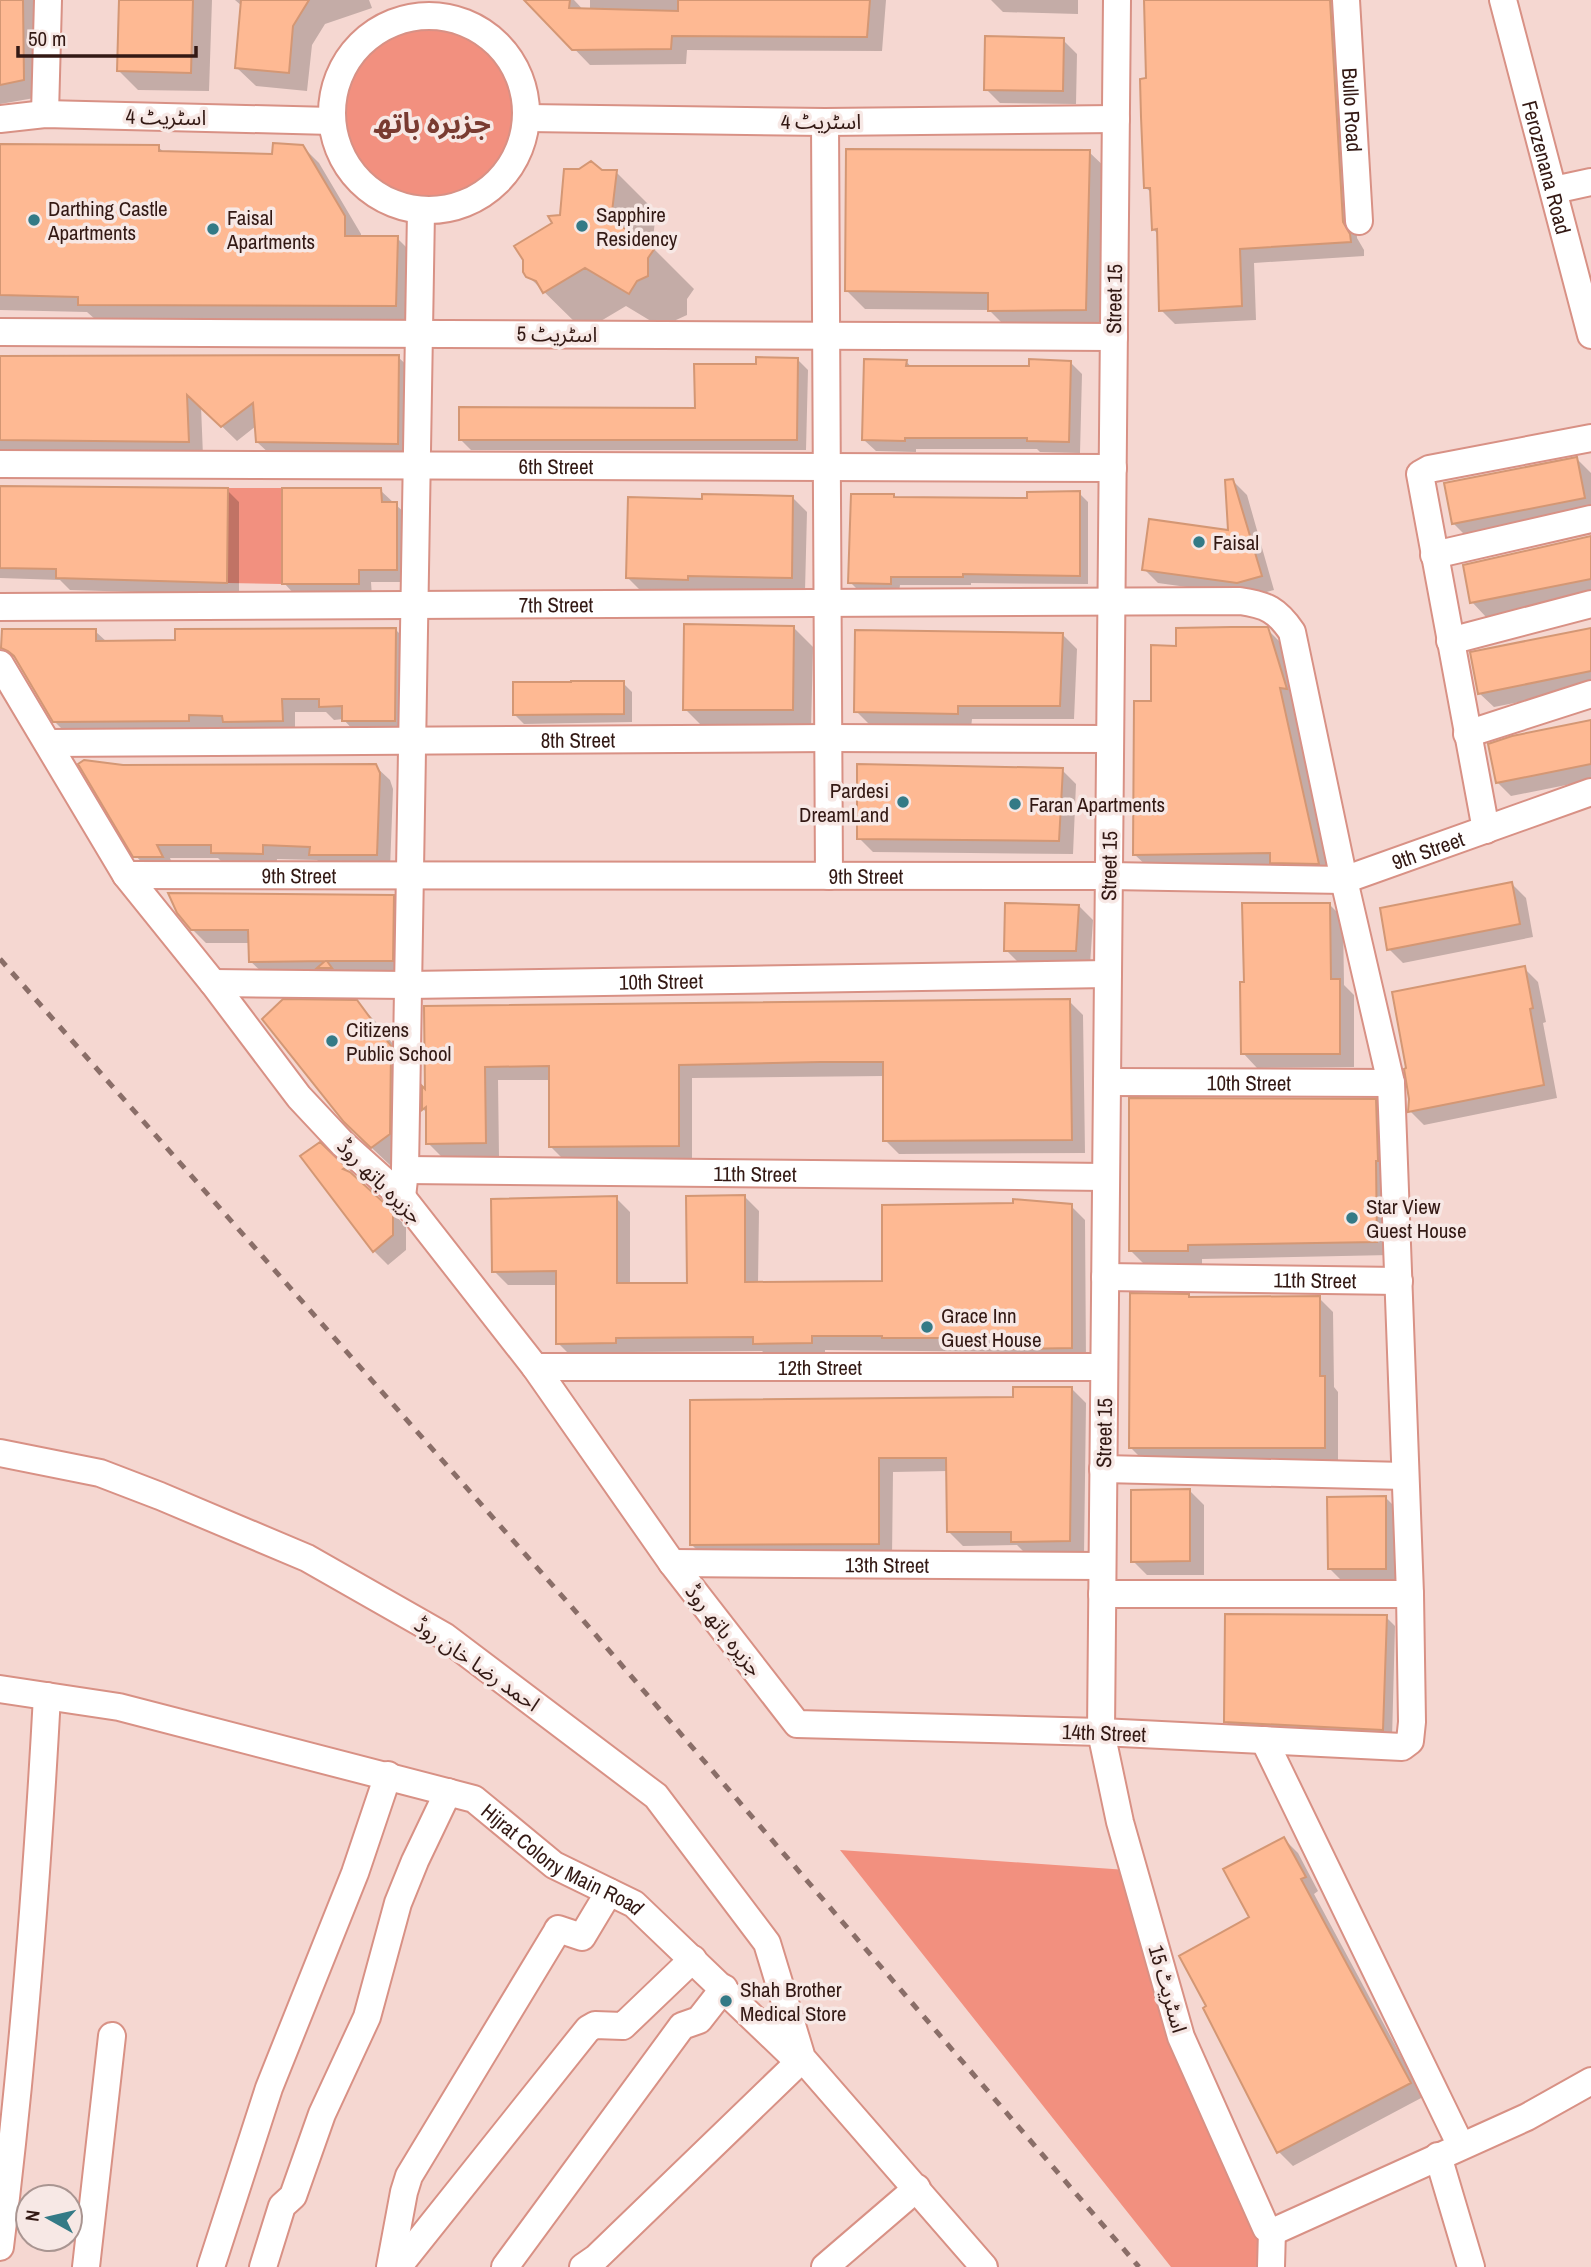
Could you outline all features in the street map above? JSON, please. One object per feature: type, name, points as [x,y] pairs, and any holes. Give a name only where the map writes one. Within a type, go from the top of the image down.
[{"type":"street","points":[[45,114],[48,0]]},
{"type":"street","name":"Street 15","points":[[1101,1732],[1117,0]]},
{"type":"street","name":"Bullo Road","points":[[1346,0],[1359,222]]},
{"type":"street","name":"Ferozenana Road","points":[[1503,0],[1554,190],[1583,273],[1591,335]]},
{"type":"street","points":[[431,8],[488,35],[509,58],[523,87],[527,118],[520,149],[503,177],[479,197],[450,209],[421,211],[386,202],[359,182],[340,154],[332,121],[335,89],[339,79],[348,60],[369,36],[431,8]]},
{"type":"street","name":"اسٹریٹ 4","points":[[0,119],[45,114],[332,121]]},
{"type":"street","name":"اسٹریٹ 4","points":[[527,118],[825,122],[1116,119]]},
{"type":"street","points":[[825,122],[829,876]]},
{"type":"street","points":[[1554,190],[1591,182]]},
{"type":"street","points":[[402,1197],[405,1170],[421,211]]},
{"type":"street","name":"اسٹریٹ 5","points":[[0,332],[1114,337]]},
{"type":"street","points":[[1486,830],[1420,474],[1429,469],[1591,438]]},
{"type":"street","name":"6th Street","points":[[0,464],[1113,468]]},
{"type":"street","points":[[1434,555],[1591,519]]},
{"type":"street","name":"7th Street","points":[[0,607],[1240,601],[1261,604],[1280,615],[1292,632],[1344,880],[1391,1083],[1410,1594],[1410,1741]]},
{"type":"street","points":[[1450,641],[1591,604]]},
{"type":"street","name":"جزیرہ باتھ روڈ","points":[[0,664],[126,875],[213,983],[299,1097],[343,1144],[402,1197],[535,1367],[671,1563],[797,1724]]},
{"type":"street","points":[[1467,734],[1591,694]]},
{"type":"street","name":"8th Street","points":[[48,743],[1110,739]]},
{"type":"street","name":"9th Street","points":[[126,875],[1109,876],[1344,880],[1591,792]]},
{"type":"street","name":"10th Street","points":[[213,983],[408,985],[1108,974]]},
{"type":"street","name":"10th Street","points":[[1107,1082],[1391,1083]]},
{"type":"street","name":"11th Street","points":[[405,1170],[1106,1178]]},
{"type":"street","name":"11th Street","points":[[1105,1277],[1399,1281]]},
{"type":"street","name":"12th Street","points":[[535,1367],[1104,1367]]},
{"type":"street","name":"احمد رضا خان روڈ","points":[[0,1452],[100,1473],[307,1558],[444,1636],[656,1796],[767,1943],[801,2060]]},
{"type":"street","points":[[1103,1469],[1405,1476]]},
{"type":"street","name":"13th Street","points":[[671,1563],[1102,1566]]},
{"type":"street","points":[[1102,1594],[1410,1594]]},
{"type":"street","name":"Hijrat Colony Main Road","points":[[0,1689],[119,1707],[474,1799],[554,1865],[634,1904],[801,2060],[917,2188],[983,2266]]},
{"type":"street","points":[[0,2247],[16,2123],[41,1811],[47,1696]]},
{"type":"street","name":"14th Street","points":[[797,1724],[1101,1732],[1402,1747],[1410,1741]]},
{"type":"street","name":"اسٹریٹ 15","points":[[1101,1732],[1121,1822],[1181,2036],[1266,2228],[1272,2230]]},
{"type":"street","points":[[1264,1740],[1449,2151],[1471,2267]]},
{"type":"street","points":[[211,2267],[269,2088],[355,1873],[388,1775]]},
{"type":"street","points":[[263,2267],[282,2206],[293,2196],[321,2114],[367,2017],[398,1903],[449,1792]]},
{"type":"street","points":[[390,2267],[409,2176],[558,1929],[582,1937],[609,1892]]},
{"type":"street","points":[[398,2267],[588,2029],[595,2025],[623,2026],[693,1959]]},
{"type":"street","points":[[505,2267],[682,2026],[699,2020],[724,1989]]},
{"type":"street","points":[[86,2267],[112,2036]]},
{"type":"street","points":[[583,2267],[596,2258],[801,2060]]},
{"type":"street","points":[[1270,2267],[1272,2230],[1527,2117],[1591,2081]]},
{"type":"street","points":[[825,2267],[917,2188]]},
{"type":"shaded area","points":[[429,16],[466,23],[498,44],[519,76],[526,113],[519,150],[498,182],[466,203],[429,210],[392,203],[360,182],[339,150],[332,113],[339,76],[360,44],[392,23]]},
{"type":"shaded area","points":[[228,488],[282,488],[282,584],[228,583]]},
{"type":"shaded area","points":[[840,1850],[1127,1870],[1268,2249],[1262,2267],[1171,2267]]},
{"type":"building","points":[[0,0],[23,0],[24,80],[0,85]]},
{"type":"building","points":[[119,0],[193,0],[191,73],[117,71]]},
{"type":"building","points":[[241,0],[309,0],[293,26],[289,73],[235,68]]},
{"type":"building","points":[[524,0],[570,0],[569,8],[678,11],[678,0],[870,0],[867,37],[672,36],[671,49],[572,50]]},
{"type":"building","points":[[1144,0],[1330,0],[1343,222],[1351,242],[1240,249],[1242,306],[1159,311],[1157,229],[1152,230],[1150,188],[1144,188],[1140,79],[1146,78]]},
{"type":"building","points":[[985,36],[1064,38],[1063,91],[984,90]]},
{"type":"building","points":[[273,143],[303,145],[345,216],[345,236],[398,236],[396,306],[78,305],[78,297],[0,295],[0,144],[159,145],[159,151],[272,154]]},
{"type":"building","points":[[846,149],[1090,150],[1086,310],[988,311],[988,293],[845,291]]},
{"type":"building","name":"Sapphire Residency","points":[[591,161],[602,170],[617,170],[611,220],[655,248],[648,258],[648,276],[637,281],[629,294],[585,268],[543,293],[536,281],[526,277],[523,260],[514,246],[552,223],[548,216],[560,215],[564,169],[579,169]]},
{"type":"building","points":[[399,355],[398,444],[256,442],[253,403],[221,427],[187,395],[189,442],[0,440],[0,356]]},
{"type":"building","points":[[756,357],[798,358],[797,440],[459,440],[459,407],[695,408],[694,364],[756,364]]},
{"type":"building","points":[[864,359],[907,360],[906,366],[1029,366],[1029,359],[1071,361],[1069,442],[1027,441],[1027,438],[862,440]]},
{"type":"building","points":[[1577,457],[1585,498],[1452,524],[1444,483]]},
{"type":"building","name":"Faisal","points":[[1233,479],[1262,576],[1237,583],[1142,570],[1149,519],[1228,530],[1225,480]]},
{"type":"building","points":[[0,486],[228,488],[227,583],[56,578],[56,569],[0,568]]},
{"type":"building","points":[[282,488],[381,488],[382,502],[397,502],[397,570],[359,570],[359,584],[282,584]]},
{"type":"building","points":[[1080,491],[1080,576],[963,574],[963,577],[891,577],[891,584],[848,583],[851,494],[1027,498],[1027,492]]},
{"type":"building","points":[[702,494],[793,496],[792,578],[626,578],[628,497],[702,499]]},
{"type":"building","points":[[1591,536],[1591,579],[1470,603],[1463,565]]},
{"type":"building","points":[[684,624],[794,626],[793,710],[683,710]]},
{"type":"building","points":[[1268,627],[1287,689],[1280,688],[1319,864],[1270,863],[1270,853],[1133,855],[1134,701],[1151,701],[1151,645],[1176,646],[1176,628]]},
{"type":"building","points":[[396,628],[395,721],[342,721],[342,706],[319,707],[319,699],[282,699],[283,721],[223,722],[222,716],[189,715],[189,721],[53,722],[14,656],[1,648],[2,629],[96,629],[96,641],[175,640],[175,629]]},
{"type":"building","points":[[1591,628],[1591,671],[1478,694],[1470,652]]},
{"type":"building","points":[[855,630],[1063,633],[1060,706],[958,706],[958,714],[854,712]]},
{"type":"building","points":[[624,681],[624,714],[513,715],[513,682]]},
{"type":"building","points":[[1591,720],[1591,764],[1496,783],[1488,744],[1512,736]]},
{"type":"building","points":[[84,760],[123,765],[376,764],[380,773],[377,855],[309,855],[310,847],[263,845],[263,854],[211,853],[211,845],[157,845],[163,857],[133,857],[78,764]]},
{"type":"building","points":[[857,764],[1063,768],[1059,841],[857,839]]},
{"type":"building","points":[[1512,882],[1520,924],[1387,950],[1380,908]]},
{"type":"building","points":[[168,893],[394,895],[393,961],[327,961],[332,968],[317,968],[325,961],[249,962],[248,930],[191,930],[177,913]]},
{"type":"building","points":[[1005,903],[1079,905],[1076,951],[1004,951]]},
{"type":"building","points":[[1242,903],[1330,903],[1331,979],[1340,979],[1340,1054],[1241,1054],[1240,982],[1244,982]]},
{"type":"building","points":[[1525,966],[1544,1085],[1408,1112],[1406,1068],[1392,992]]},
{"type":"building","points":[[283,999],[357,1000],[391,1046],[390,1134],[371,1148],[344,1122],[262,1019]]},
{"type":"building","points":[[1070,999],[1072,1140],[883,1141],[883,1062],[820,1062],[679,1065],[679,1146],[549,1147],[549,1066],[485,1067],[486,1143],[426,1144],[426,1107],[422,1110],[422,1086],[425,1089],[424,1006]]},
{"type":"building","points":[[1129,1098],[1376,1099],[1377,1242],[1188,1245],[1188,1251],[1129,1251]]},
{"type":"building","points":[[320,1142],[346,1167],[343,1169],[350,1172],[393,1211],[393,1235],[373,1252],[300,1156]]},
{"type":"building","points":[[745,1195],[745,1282],[882,1281],[882,1205],[1013,1203],[1013,1199],[1072,1204],[1072,1348],[1014,1349],[1014,1338],[882,1336],[812,1336],[812,1343],[753,1344],[753,1337],[616,1338],[616,1343],[556,1344],[556,1271],[492,1272],[491,1199],[617,1196],[617,1283],[687,1283],[686,1196]]},
{"type":"building","points":[[1130,1293],[1189,1294],[1189,1297],[1320,1296],[1320,1376],[1325,1376],[1325,1448],[1129,1448]]},
{"type":"building","points":[[1013,1387],[1072,1387],[1070,1541],[1011,1542],[1011,1532],[947,1532],[946,1458],[879,1458],[879,1544],[690,1545],[690,1400],[1013,1397]]},
{"type":"building","points":[[1190,1489],[1190,1561],[1131,1562],[1131,1490]]},
{"type":"building","points":[[1386,1496],[1386,1569],[1328,1569],[1327,1497]]},
{"type":"building","points":[[1225,1614],[1387,1615],[1383,1730],[1224,1722]]},
{"type":"building","points":[[1284,1837],[1306,1877],[1301,1879],[1411,2083],[1277,2153],[1179,1956],[1249,1917],[1223,1869]]},
{"type":"railway","points":[[0,959],[570,1605],[1139,2267]]},
{"type":"place","name":"Darthing Castle Apartments","points":[[34,220]]},
{"type":"place","name":"Sapphire Residency","points":[[582,226]]},
{"type":"place","name":"Faisal Apartments","points":[[213,229]]},
{"type":"place","name":"Faisal","points":[[1199,542]]},
{"type":"place","name":"Pardesi DreamLand","points":[[903,802]]},
{"type":"place","name":"Faran Apartments","points":[[1015,804]]},
{"type":"place","name":"Citizens Public School","points":[[332,1041]]},
{"type":"place","name":"Star View Guest House","points":[[1352,1218]]},
{"type":"place","name":"Grace Inn Guest House","points":[[927,1327]]},
{"type":"place","name":"Shah Brother Medical Store","points":[[726,2001]]},
{"type":"district","name":"جزیرہ باتھ","points":[[432,123]]}]
